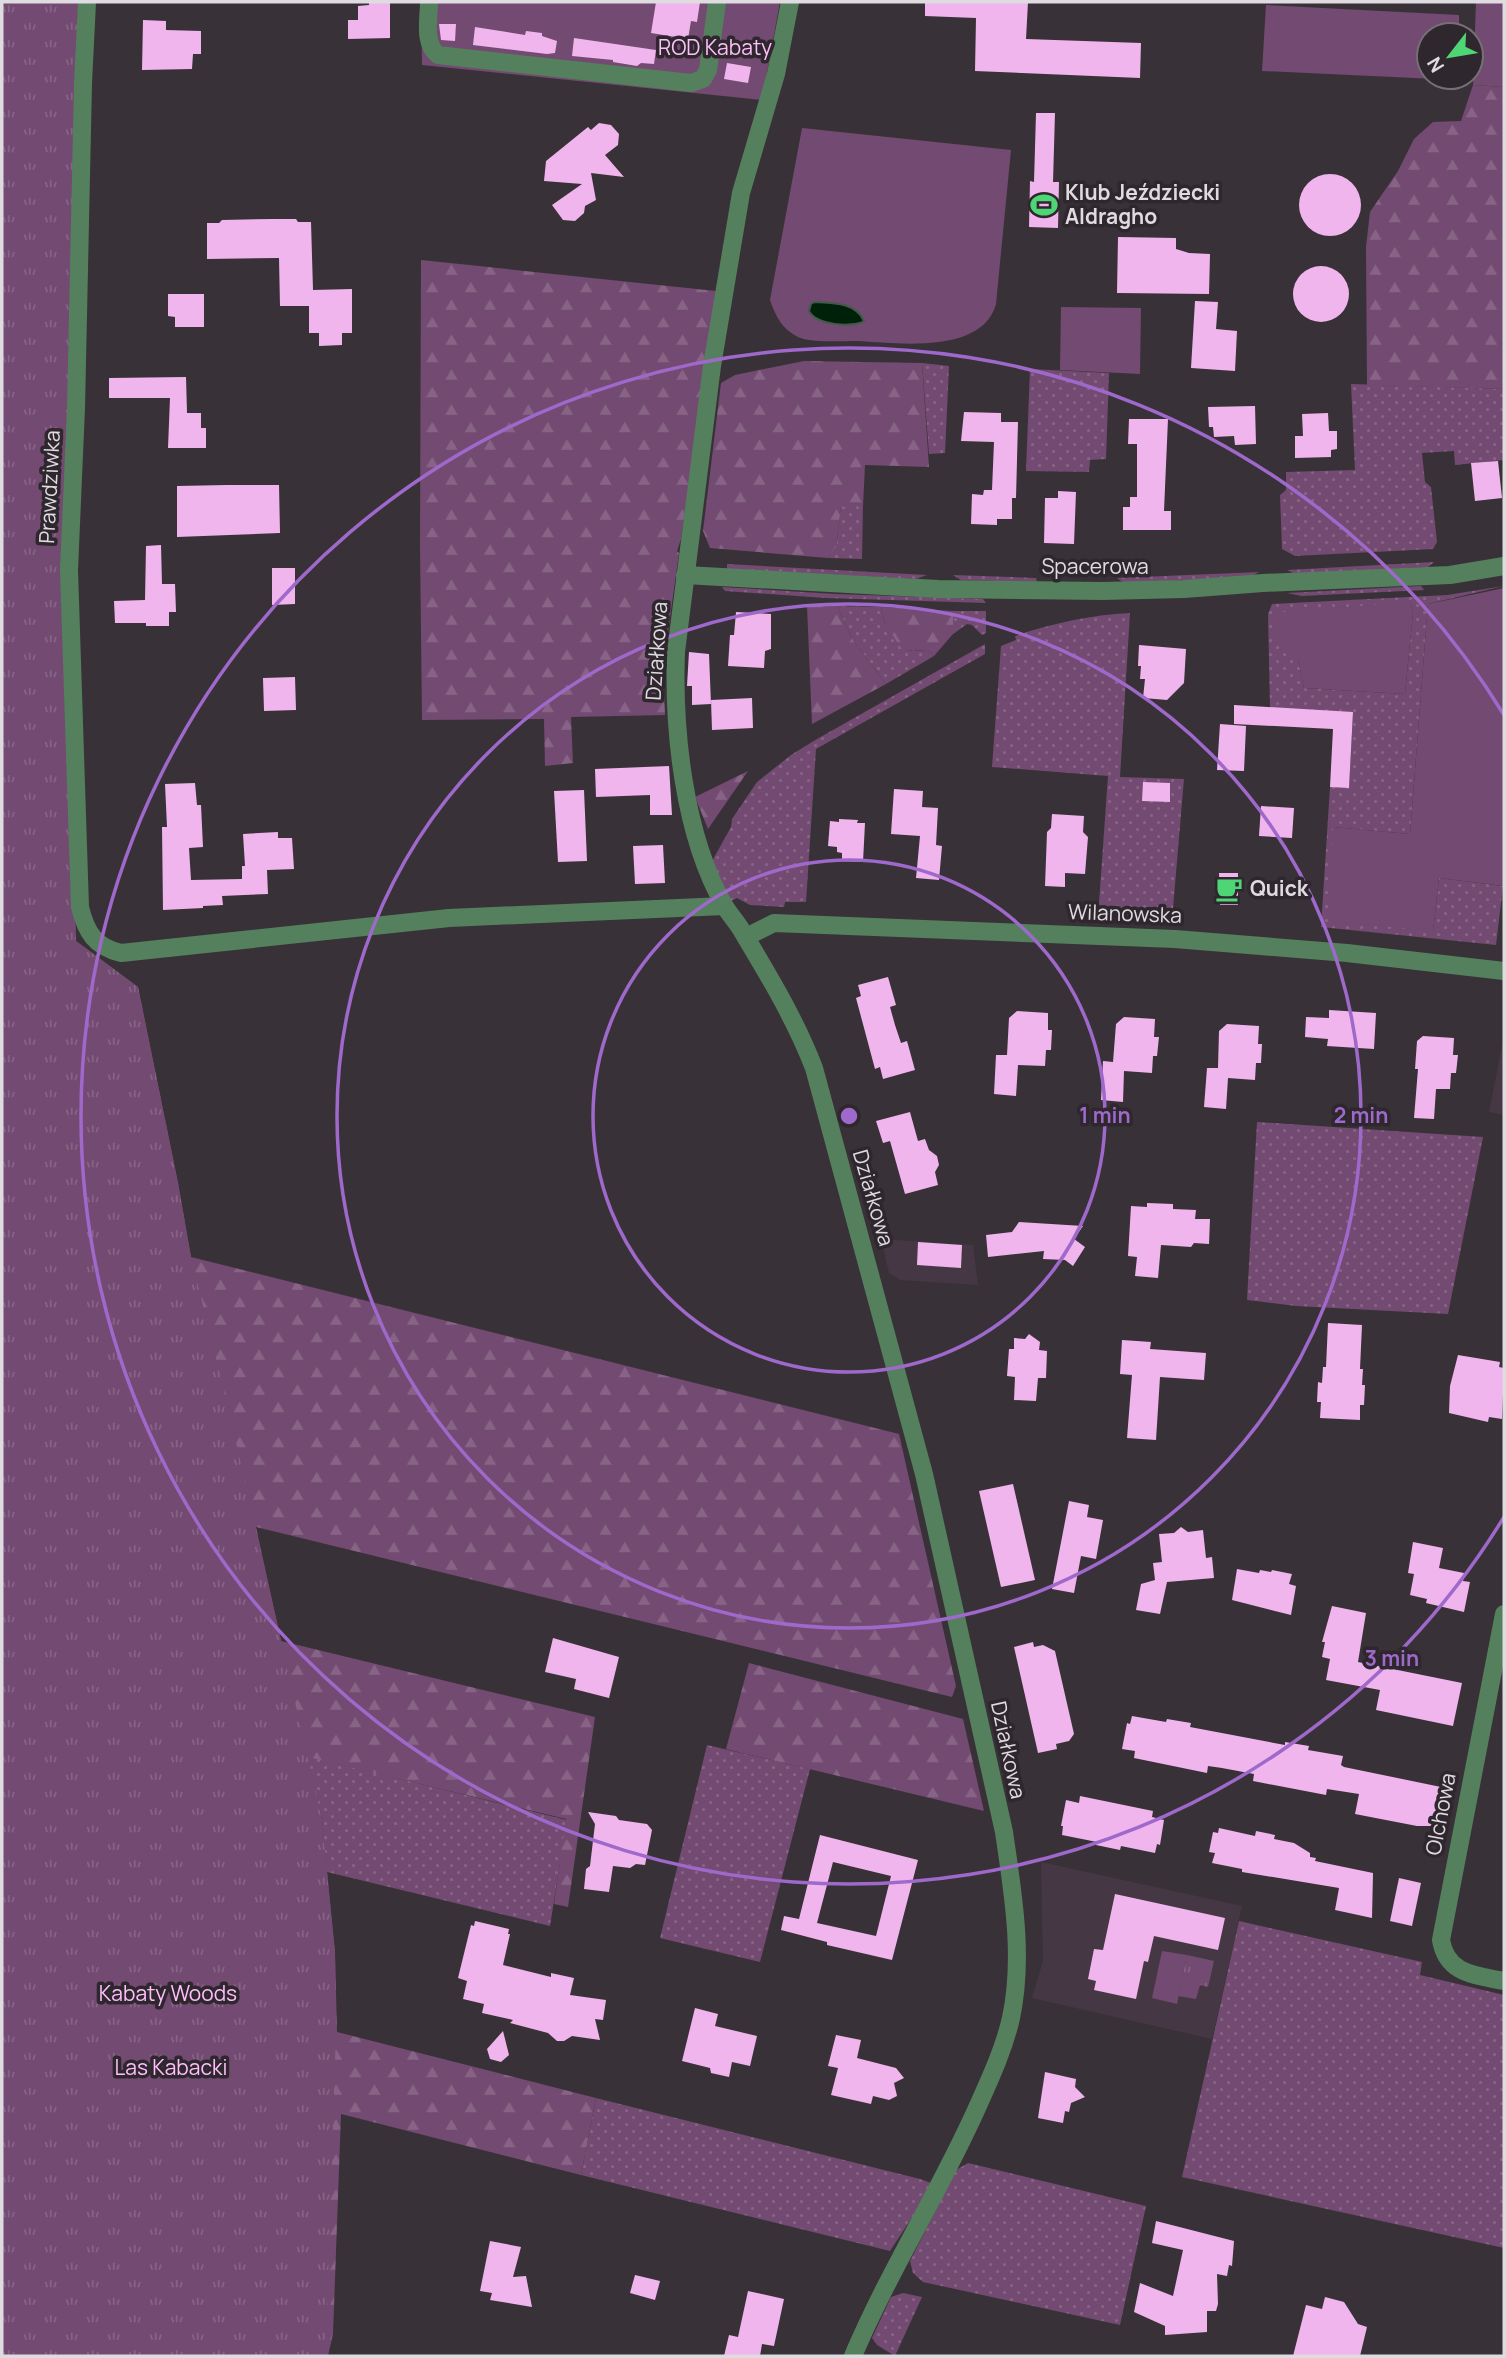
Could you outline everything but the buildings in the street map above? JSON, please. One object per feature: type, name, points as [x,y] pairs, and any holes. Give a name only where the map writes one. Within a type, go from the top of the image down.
[{"type":"street","name":"Prawdziwka","points":[[87,2],[69,570],[80,907],[90,935],[107,950],[121,953],[449,918],[724,906]]},
{"type":"street","points":[[429,2],[428,39],[432,50],[438,55],[691,83],[703,79],[708,70],[717,2]]},
{"type":"street","name":"Działkowa","points":[[790,2],[776,74],[741,192],[712,366],[676,652],[674,695],[678,737],[691,823],[703,859],[724,906],[746,937],[790,1011],[814,1068],[924,1474],[987,1756],[1009,1868],[1018,1950],[1012,2015],[999,2057],[968,2127],[872,2312],[853,2356]]},
{"type":"street","name":"Spacerowa","points":[[685,575],[938,589],[1103,592],[1450,575],[1504,566]]},
{"type":"street","name":"Wilanowska","points":[[746,937],[774,923],[1175,939],[1359,954],[1504,971]]},
{"type":"street","name":"Olchowa","points":[[1504,1615],[1441,1941],[1448,1960],[1459,1971],[1504,1981]]},
{"type":"shaded area","points":[[814,302],[836,303],[849,307],[864,321],[843,325],[826,322],[809,311]]},
{"type":"shaded area","points":[[1504,1036],[1504,1115],[1489,1112]]},
{"type":"shaded area","points":[[881,1239],[973,1245],[978,1285],[900,1280],[889,1273]]},
{"type":"shaded area","points":[[1041,1862],[1242,1906],[1212,2039],[1032,1998],[1043,1961]]},
{"type":"green space","name":"Kabaty Woods","points":[[2,2],[64,561],[76,941],[138,987],[191,1257],[899,1434],[956,1686],[952,1697],[256,1527],[281,1641],[595,1717],[568,1907],[554,1904],[566,1819],[308,1757],[322,1820],[335,1953],[337,2032],[596,2098],[581,2175],[341,2114],[333,2334],[328,2356],[2,2356]]},
{"type":"green space","name":"Kabaty Woods","points":[[2,2],[83,2],[64,561],[76,941],[138,987],[191,1257],[322,1821],[335,1953],[336,2032],[326,2344],[323,2356],[2,2356]]},
{"type":"green space","name":"ROD Kabaty","points":[[421,2],[780,2],[762,100],[422,65]]},
{"type":"green space","points":[[1476,2],[1504,2],[1504,87],[1485,86],[1485,21],[1475,21]]},
{"type":"green space","points":[[1266,5],[1459,15],[1459,21],[1415,21],[1415,78],[1262,71]]},
{"type":"green space","points":[[1485,86],[1504,87],[1504,389],[1367,385],[1366,247],[1370,212],[1398,171],[1414,139],[1433,122],[1461,121],[1471,91],[1485,91]]},
{"type":"green space","points":[[802,128],[1011,150],[996,304],[988,320],[974,332],[956,339],[915,344],[811,340],[792,334],[784,326],[770,300]]},
{"type":"green space","points":[[421,260],[716,291],[681,539],[677,551],[679,553],[663,668],[665,715],[571,717],[573,763],[545,766],[544,719],[422,720]]},
{"type":"green space","points":[[1061,307],[1141,308],[1140,374],[1060,370]]},
{"type":"green space","points":[[804,361],[922,363],[929,467],[865,465],[863,506],[841,507],[836,547],[828,558],[710,548],[703,531],[721,383],[735,375]]},
{"type":"green space","points":[[922,363],[949,366],[945,453],[929,454]]},
{"type":"green space","points":[[1030,369],[1109,373],[1106,459],[1090,460],[1089,472],[1026,471]]},
{"type":"green space","points":[[1351,384],[1504,389],[1504,460],[1455,465],[1454,451],[1422,453],[1425,482],[1431,487],[1437,542],[1433,549],[1295,556],[1282,549],[1280,495],[1286,490],[1286,472],[1355,470]]},
{"type":"green space","points":[[841,506],[863,506],[862,559],[828,558],[836,547]]},
{"type":"green space","points":[[1434,562],[1428,567],[1295,574],[1287,570]]},
{"type":"green space","points":[[727,564],[927,575],[916,579],[727,569]]},
{"type":"green space","points":[[1259,572],[1250,577],[1124,583],[1117,578]]},
{"type":"green space","points":[[953,575],[1036,578],[1037,582],[961,580]]},
{"type":"green space","points":[[1421,586],[1424,590],[1302,596],[1287,593]]},
{"type":"green space","points":[[1504,586],[1428,604],[1410,834],[1333,827],[1433,931],[1439,878],[1503,886],[1496,945],[1321,927],[1330,787],[1349,787],[1353,713],[1270,708],[1268,614],[1272,604],[1447,595]],"holes":[[[1410,602],[1413,613],[1405,694],[1304,688],[1298,659]]]},
{"type":"green space","points":[[722,587],[983,599],[986,603],[826,598],[725,591]]},
{"type":"green space","points":[[1504,588],[1504,886],[1439,878],[1433,931],[1330,921],[1333,827],[1410,834],[1428,604]]},
{"type":"green space","points":[[1410,602],[1413,613],[1405,694],[1304,688],[1298,659],[1275,634],[1273,613]]},
{"type":"green space","points":[[807,606],[837,606],[853,640],[886,684],[812,724]]},
{"type":"green space","points":[[837,606],[881,607],[885,623],[907,651],[928,650],[934,656],[886,684],[853,640]]},
{"type":"green space","points":[[881,607],[953,611],[953,634],[934,656],[928,650],[903,651],[885,623]]},
{"type":"green space","points":[[953,611],[986,611],[986,633],[982,635],[972,625],[967,624],[953,634]]},
{"type":"green space","points":[[1130,613],[1120,777],[1184,779],[1172,920],[1098,917],[1108,776],[992,767],[1001,646],[1016,640],[1015,636],[1058,624]]},
{"type":"green space","points":[[985,644],[985,654],[816,749],[806,902],[785,902],[784,907],[750,905],[737,898],[731,901],[711,863],[731,827],[732,819],[757,782],[791,755],[817,739]]},
{"type":"green space","points":[[748,771],[708,829],[695,797]]},
{"type":"green space","points":[[1257,1122],[1483,1137],[1448,1314],[1296,1306],[1247,1300]]},
{"type":"green space","points":[[749,1663],[963,1719],[984,1811],[726,1749]]},
{"type":"green space","points":[[707,1745],[810,1769],[760,1962],[660,1938]]},
{"type":"green space","points":[[307,1756],[567,1820],[550,1926],[327,1872],[322,1820]]},
{"type":"green space","points":[[1239,1921],[1422,1962],[1420,1975],[1504,1995],[1504,2248],[1182,2177]]},
{"type":"green space","points":[[1162,1951],[1187,1955],[1177,2004],[1152,1998]]},
{"type":"green space","points":[[1187,1955],[1214,1961],[1208,1987],[1200,1985],[1196,1999],[1178,1996]]},
{"type":"green space","points":[[596,2098],[934,2184],[890,2251],[581,2175]]},
{"type":"green space","points":[[968,2163],[1146,2206],[1120,2325],[923,2282],[913,2273],[910,2261],[956,2170]]},
{"type":"green space","points":[[903,2293],[922,2297],[895,2356],[877,2345],[872,2338],[891,2297]]},
{"type":"place","name":"Klub Jeździecki Aldragho","points":[[1044,205]]},
{"type":"place","name":"Quick","points":[[1229,889]]},
{"type":"park label","name":"Las Kabacki","points":[[171,2068]]}]
